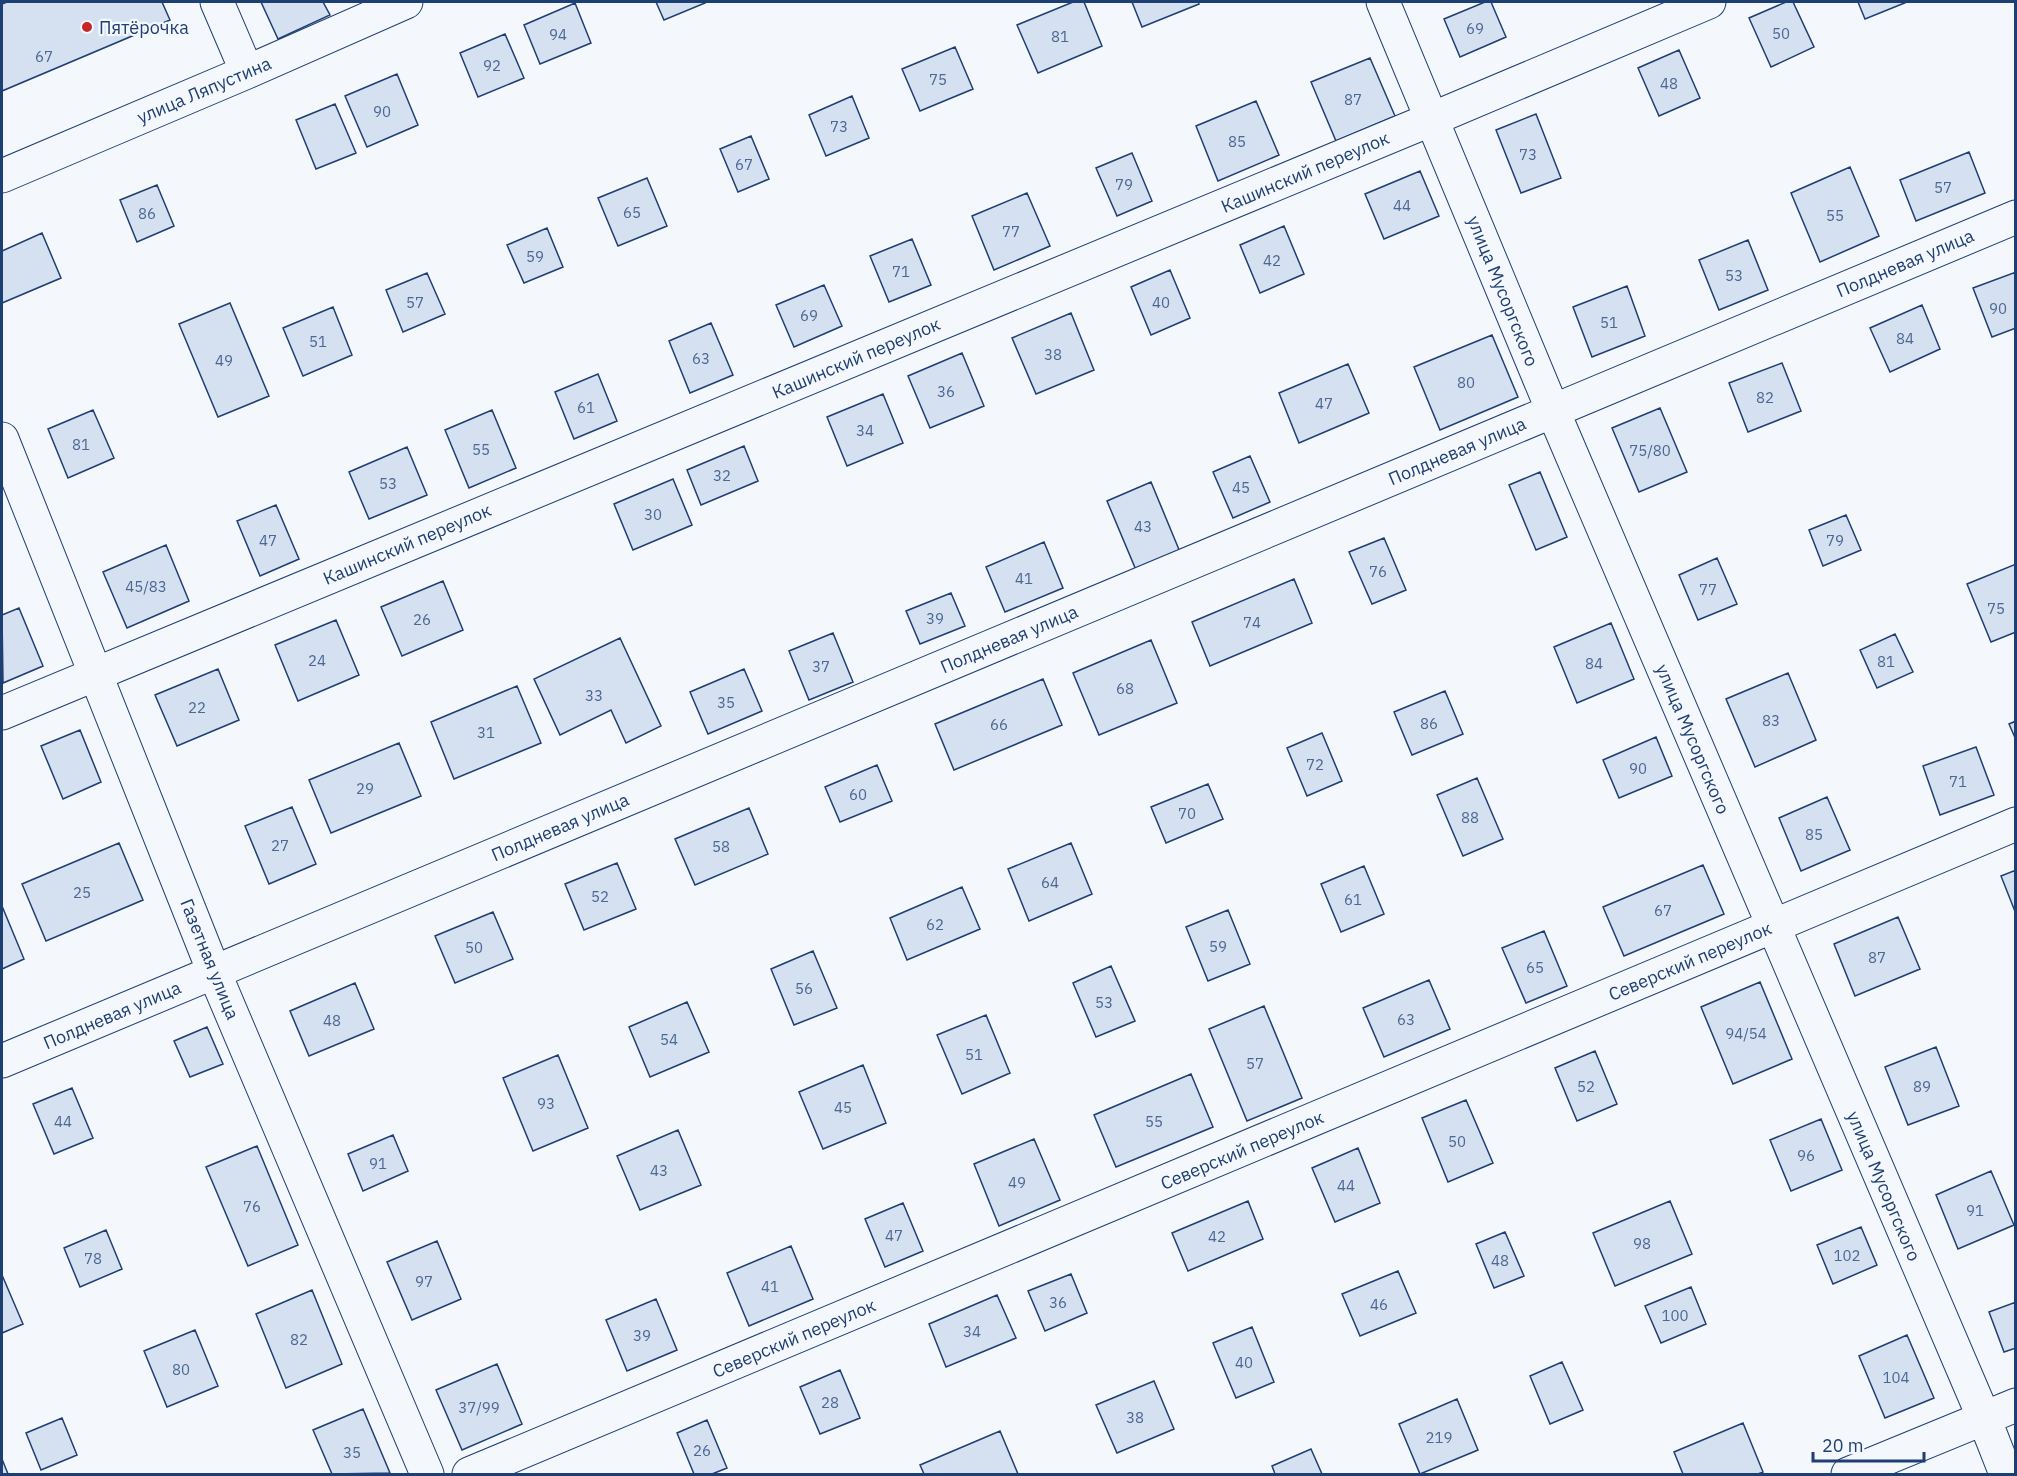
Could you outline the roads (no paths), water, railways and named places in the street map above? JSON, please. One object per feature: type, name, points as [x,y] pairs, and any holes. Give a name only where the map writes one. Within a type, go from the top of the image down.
[{"type":"street","points":[[217,2],[247,72]]},
{"type":"street","name":"улица Ляпустина","points":[[2,176],[406,2]]},
{"type":"street","name":"улица Мусоргского","points":[[1383,2],[1553,411],[2006,1474]]},
{"type":"street","name":"Кашинский переулок","points":[[2,713],[1709,2]]},
{"type":"street","name":"Полдневая улица","points":[[2,1061],[2016,217]]},
{"type":"street","name":"Газетная улица","points":[[2,439],[214,972],[427,1474]]},
{"type":"street","name":"Северский переулок","points":[[469,1474],[2016,825]]},
{"type":"street","points":[[1848,1474],[2016,1405]]},
{"type":"place","name":"Пятёрочка","points":[[87,27]]}]
